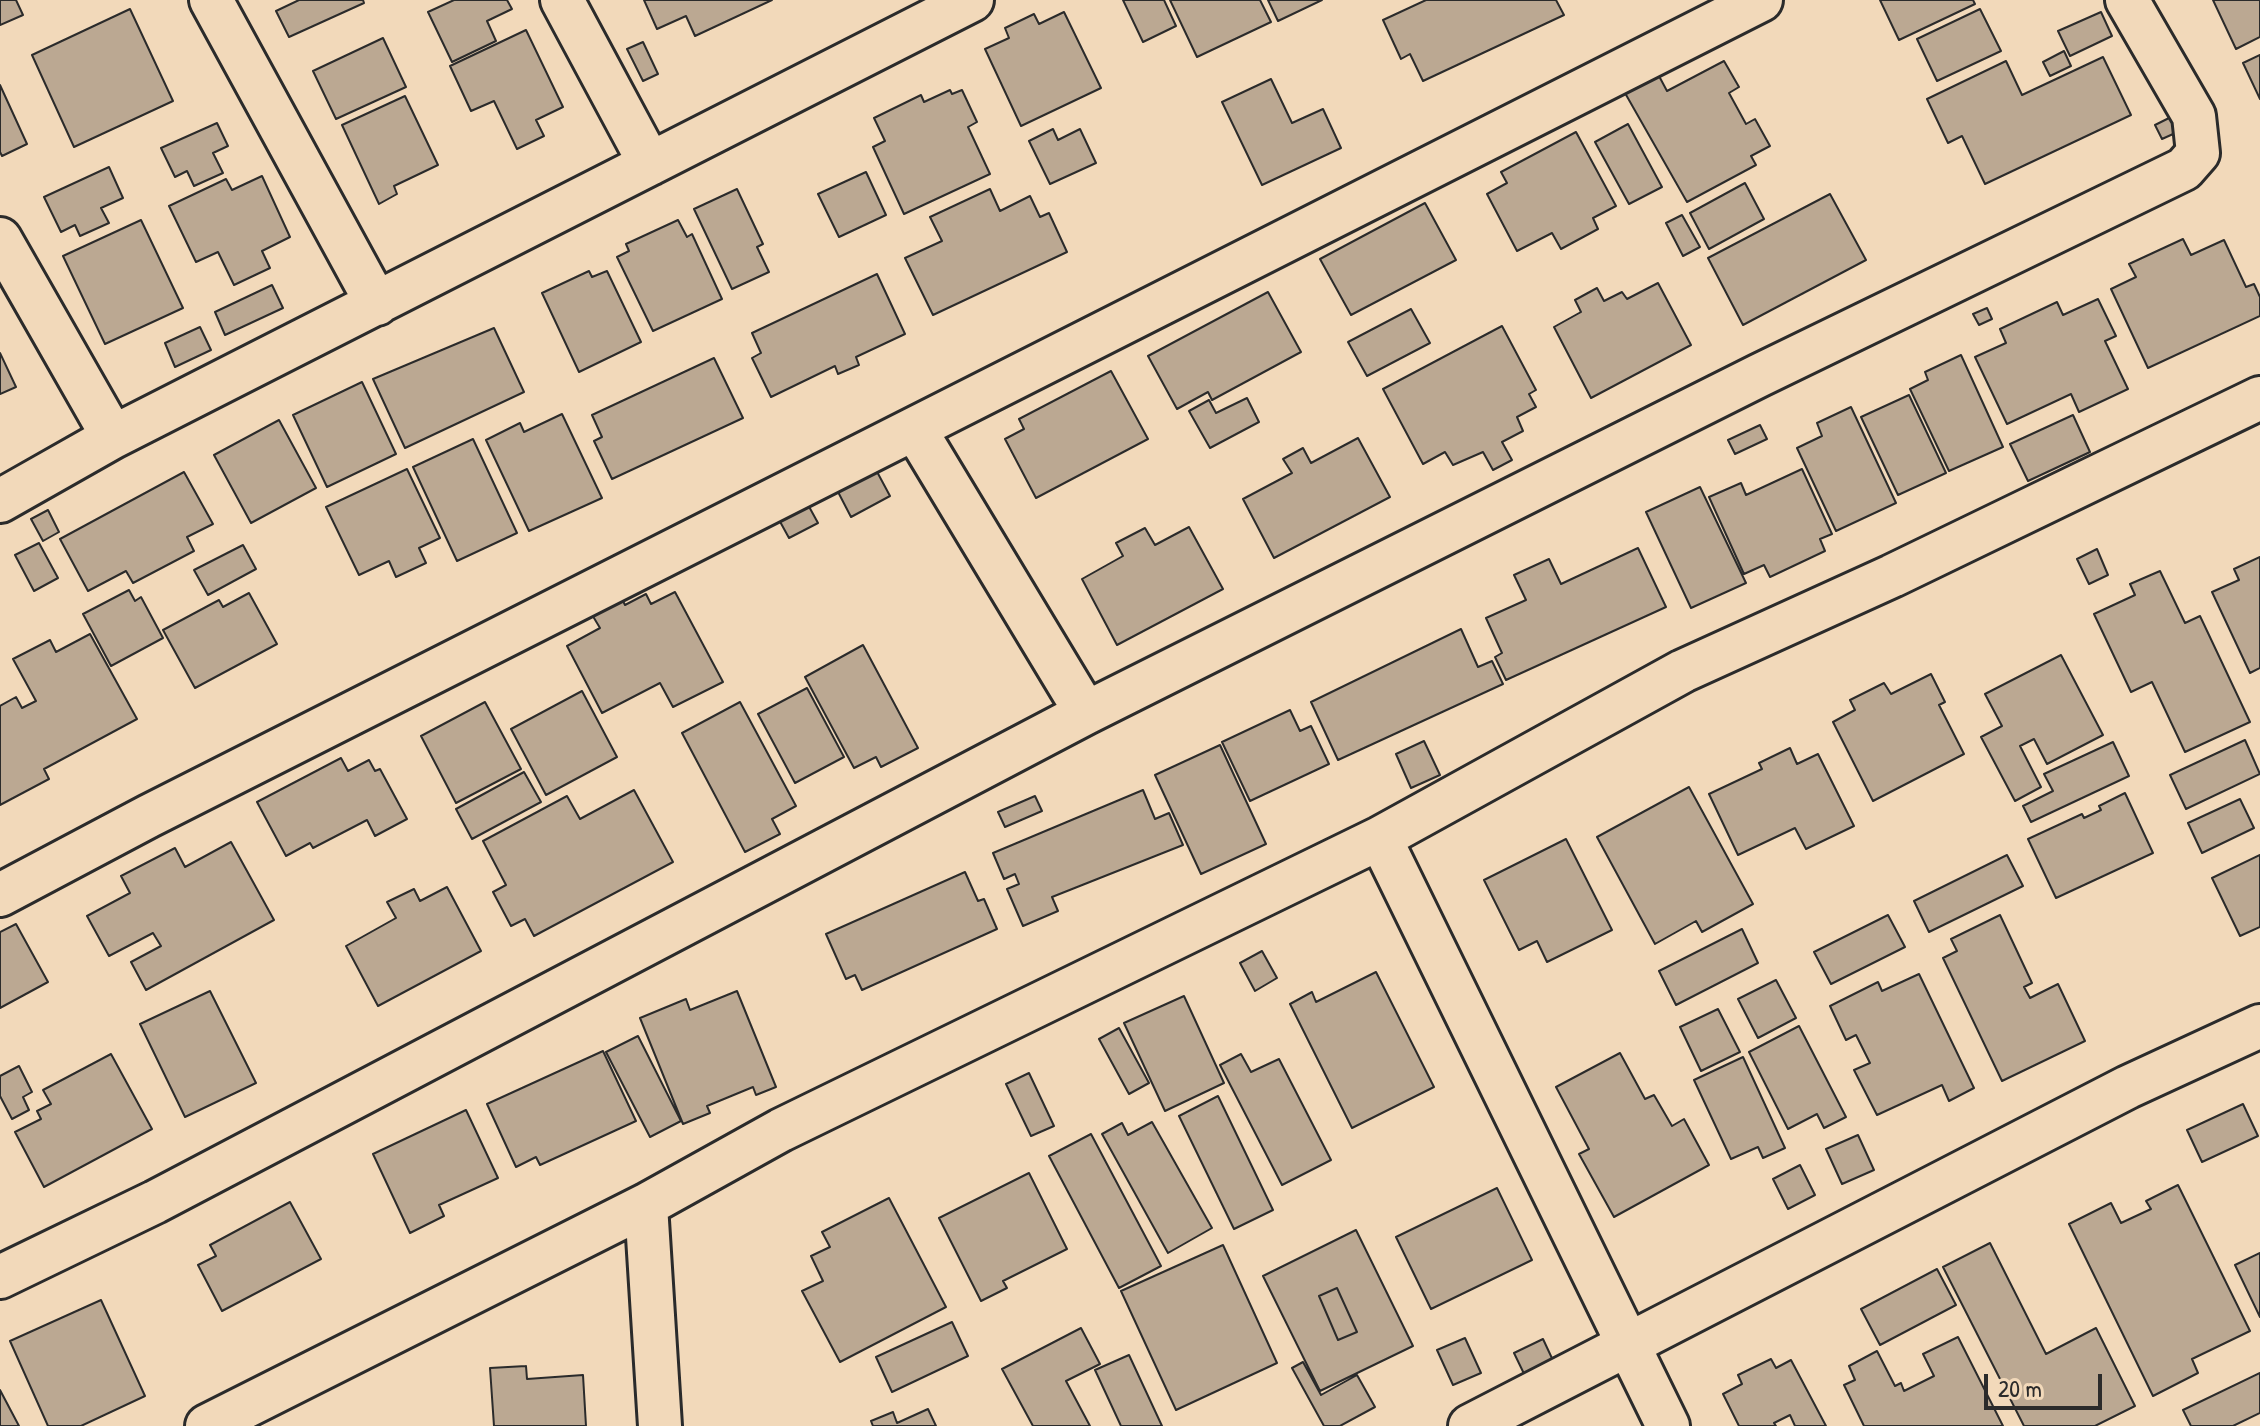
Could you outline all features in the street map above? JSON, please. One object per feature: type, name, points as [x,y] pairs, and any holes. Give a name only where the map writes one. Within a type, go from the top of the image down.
[{"type":"street","points":[[211,0],[377,304]]},
{"type":"street","points":[[562,0],[650,164]]},
{"type":"street","points":[[0,501],[113,437],[650,164],[908,14],[972,0]]},
{"type":"street","points":[[0,895],[149,816],[916,431],[1761,0]]},
{"type":"street","points":[[0,1277],[155,1202],[1086,713],[1760,375],[2184,169],[2198,153],[2194,116],[2127,0]]},
{"type":"street","points":[[0,239],[113,437]]},
{"type":"street","points":[[207,1426],[646,1205],[781,1130],[1380,838],[1683,671],[1892,576],[2260,398]]},
{"type":"street","points":[[916,431],[1086,713]]},
{"type":"street","points":[[1380,838],[1668,1426]]},
{"type":"street","points":[[1470,1426],[2128,1087],[2260,1026]]},
{"type":"street","points":[[646,1205],[660,1426]]},
{"type":"building","points":[[0,0],[16,0],[23,15],[0,25]]},
{"type":"building","points":[[299,0],[363,0],[364,3],[289,37],[276,11]]},
{"type":"building","points":[[454,0],[507,0],[512,9],[487,21],[496,41],[452,62],[428,12]]},
{"type":"building","points":[[644,0],[772,0],[695,36],[686,16],[657,29]]},
{"type":"building","points":[[1123,0],[1164,0],[1176,26],[1143,42]]},
{"type":"building","points":[[1170,0],[1260,0],[1271,22],[1197,57]]},
{"type":"building","points":[[1268,0],[1322,0],[1278,21]]},
{"type":"building","points":[[1426,0],[1556,0],[1564,15],[1423,81],[1410,54],[1401,59],[1383,20]]},
{"type":"building","points":[[1880,0],[1973,0],[1975,4],[1899,40]]},
{"type":"building","points":[[2213,0],[2260,0],[2260,37],[2236,49]]},
{"type":"building","points":[[130,9],[173,101],[74,147],[32,55]]},
{"type":"building","points":[[1980,9],[2001,51],[1937,81],[1917,39]]},
{"type":"building","points":[[1064,12],[1101,88],[1021,126],[985,49],[1009,38],[1005,28],[1034,14],[1039,24]]},
{"type":"building","points":[[2101,12],[2112,36],[2070,56],[2058,31]]},
{"type":"building","points":[[526,30],[563,107],[536,120],[544,136],[517,149],[494,101],[471,111],[450,66]]},
{"type":"building","points":[[383,38],[406,87],[336,119],[313,71]]},
{"type":"building","points":[[643,42],[658,74],[643,81],[627,49]]},
{"type":"building","points":[[2064,51],[2071,66],[2050,76],[2043,62]]},
{"type":"building","points":[[2260,55],[2260,99],[2243,63]]},
{"type":"building","points":[[2103,57],[2131,115],[1985,184],[1962,136],[1948,143],[1927,99],[2006,61],[2022,95]]},
{"type":"building","points":[[1724,61],[1739,87],[1729,93],[1746,124],[1755,119],[1770,146],[1751,156],[1756,165],[1687,202],[1625,93],[1659,76],[1667,91]]},
{"type":"building","points":[[1271,79],[1292,123],[1323,109],[1341,148],[1262,185],[1222,102]]},
{"type":"building","points":[[0,85],[27,144],[2,156],[0,152]]},
{"type":"building","points":[[950,90],[952,94],[962,90],[977,122],[968,127],[990,174],[904,214],[873,147],[885,141],[874,118],[921,95],[924,102]]},
{"type":"building","points":[[405,96],[438,165],[394,186],[397,194],[379,204],[342,125]]},
{"type":"building","points":[[2175,115],[2182,130],[2162,139],[2155,125]]},
{"type":"building","points":[[217,123],[228,146],[213,153],[223,173],[194,186],[187,171],[175,177],[161,148]]},
{"type":"building","points":[[1628,124],[1662,187],[1629,204],[1595,142]]},
{"type":"building","points":[[1053,129],[1058,140],[1080,129],[1096,163],[1050,184],[1029,141]]},
{"type":"building","points":[[1576,132],[1616,206],[1593,218],[1598,229],[1561,249],[1552,233],[1517,251],[1487,194],[1507,183],[1501,172]]},
{"type":"building","points":[[109,167],[123,198],[101,208],[109,223],[80,236],[75,225],[61,232],[44,197]]},
{"type":"building","points":[[866,172],[886,215],[839,237],[818,194]]},
{"type":"building","points":[[262,176],[290,237],[262,251],[270,268],[234,285],[218,252],[196,262],[169,206],[226,179],[232,190]]},
{"type":"building","points":[[1745,183],[1764,219],[1709,249],[1690,213]]},
{"type":"building","points":[[737,189],[763,244],[757,247],[769,272],[732,289],[694,209]]},
{"type":"building","points":[[990,189],[1000,211],[1030,196],[1040,217],[1049,213],[1067,252],[933,315],[905,258],[942,241],[930,217]]},
{"type":"building","points":[[1830,194],[1866,260],[1743,325],[1708,258]]},
{"type":"building","points":[[1425,203],[1456,260],[1351,315],[1320,259]]},
{"type":"building","points":[[1682,215],[1700,247],[1683,256],[1666,223]]},
{"type":"building","points":[[141,220],[183,308],[105,344],[63,256]]},
{"type":"building","points":[[678,220],[687,237],[692,234],[722,299],[653,331],[617,257],[629,251],[626,244]]},
{"type":"building","points":[[2183,239],[2191,255],[2224,240],[2246,287],[2254,284],[2260,297],[2260,316],[2148,368],[2111,289],[2136,277],[2129,264]]},
{"type":"building","points":[[589,271],[592,277],[607,271],[641,342],[579,372],[542,293]]},
{"type":"building","points":[[877,274],[905,334],[856,357],[859,365],[838,374],[835,366],[771,397],[752,358],[761,353],[752,333]]},
{"type":"building","points":[[1658,283],[1691,345],[1591,398],[1554,327],[1581,312],[1575,300],[1597,288],[1604,301],[1622,292],[1627,299]]},
{"type":"building","points":[[272,285],[283,308],[225,335],[215,312]]},
{"type":"building","points":[[1268,292],[1301,352],[1212,400],[1208,392],[1177,409],[1148,356]]},
{"type":"building","points":[[2098,299],[2116,336],[2105,341],[2128,389],[2079,412],[2071,394],[2007,424],[1975,357],[2006,343],[2000,329],[2057,302],[2063,315]]},
{"type":"building","points":[[1987,308],[1992,319],[1979,325],[1973,314]]},
{"type":"building","points":[[1411,309],[1430,343],[1367,376],[1348,342]]},
{"type":"building","points":[[1502,326],[1536,390],[1529,394],[1536,407],[1517,417],[1523,431],[1502,442],[1512,460],[1493,470],[1483,452],[1453,465],[1445,452],[1423,464],[1383,389]]},
{"type":"building","points":[[200,327],[211,350],[175,367],[165,343]]},
{"type":"building","points":[[494,328],[524,392],[405,448],[373,379]]},
{"type":"building","points":[[0,353],[16,387],[0,394]]},
{"type":"building","points":[[1961,355],[2003,447],[1949,471],[1910,389],[1928,380],[1925,372]]},
{"type":"building","points":[[714,358],[743,418],[612,479],[594,441],[602,437],[592,415]]},
{"type":"building","points":[[1111,371],[1148,439],[1036,498],[1005,439],[1024,429],[1019,419]]},
{"type":"building","points":[[362,382],[396,454],[327,487],[293,415]]},
{"type":"building","points":[[1909,395],[1946,473],[1898,495],[1861,417]]},
{"type":"building","points":[[1247,398],[1259,422],[1210,448],[1189,411],[1209,400],[1216,413]]},
{"type":"building","points":[[1851,407],[1896,503],[1836,531],[1797,448],[1822,436],[1817,423]]},
{"type":"building","points":[[562,414],[602,498],[529,531],[486,440],[520,423],[524,432]]},
{"type":"building","points":[[2073,415],[2090,452],[2028,481],[2010,444]]},
{"type":"building","points":[[279,420],[316,488],[251,523],[214,455]]},
{"type":"building","points":[[1760,425],[1767,439],[1735,454],[1728,440]]},
{"type":"building","points":[[1358,438],[1390,497],[1274,558],[1243,499],[1292,473],[1283,459],[1303,448],[1311,463]]},
{"type":"building","points":[[473,439],[517,533],[457,561],[413,467]]},
{"type":"building","points":[[875,468],[890,496],[851,517],[836,488]]},
{"type":"building","points":[[407,469],[440,538],[419,548],[426,563],[396,577],[389,561],[359,575],[326,507]]},
{"type":"building","points":[[1802,469],[1832,534],[1820,539],[1825,551],[1770,577],[1764,565],[1744,574],[1709,497],[1741,483],[1746,495]]},
{"type":"building","points":[[184,472],[213,524],[187,537],[194,551],[133,583],[126,571],[88,591],[60,539]]},
{"type":"building","points":[[1700,487],[1746,583],[1691,608],[1646,512]]},
{"type":"building","points":[[801,492],[818,523],[789,538],[772,507]]},
{"type":"building","points":[[48,510],[59,532],[43,541],[31,519]]},
{"type":"building","points":[[1189,527],[1223,589],[1117,645],[1082,579],[1123,556],[1116,543],[1145,528],[1155,545]]},
{"type":"building","points":[[39,543],[58,578],[34,591],[15,555]]},
{"type":"building","points":[[243,545],[256,569],[208,595],[194,570]]},
{"type":"building","points":[[1638,548],[1666,607],[1506,680],[1495,657],[1502,653],[1486,618],[1526,600],[1514,575],[1549,559],[1561,584]]},
{"type":"building","points":[[2097,549],[2108,575],[2089,584],[2077,559]]},
{"type":"building","points":[[2260,557],[2260,668],[2250,673],[2212,592],[2239,580],[2234,569]]},
{"type":"building","points":[[2160,571],[2185,623],[2200,616],[2250,722],[2185,752],[2152,682],[2131,692],[2094,614],[2135,595],[2130,584]]},
{"type":"building","points":[[129,590],[135,601],[141,597],[163,638],[111,666],[83,614]]},
{"type":"building","points":[[675,592],[723,682],[673,707],[660,683],[602,713],[567,646],[600,628],[591,613],[621,597],[625,605],[646,594],[651,604]]},
{"type":"building","points":[[249,593],[277,644],[195,688],[163,630],[219,600],[223,607]]},
{"type":"building","points":[[1461,629],[1478,667],[1492,661],[1503,684],[1338,760],[1311,702]]},
{"type":"building","points":[[90,634],[137,719],[44,769],[49,779],[0,805],[0,706],[16,697],[22,708],[36,701],[13,659],[50,640],[56,652]]},
{"type":"building","points":[[863,645],[918,748],[881,767],[876,757],[854,768],[805,677]]},
{"type":"building","points":[[2061,655],[2103,735],[2047,764],[2034,739],[2020,746],[2041,787],[2015,801],[1981,737],[2002,726],[1985,694]]},
{"type":"building","points":[[1931,674],[1945,702],[1939,705],[1964,754],[1873,801],[1833,722],[1855,710],[1850,700],[1884,683],[1891,694]]},
{"type":"building","points":[[807,688],[844,757],[795,783],[758,714]]},
{"type":"building","points":[[582,691],[617,757],[546,795],[511,729]]},
{"type":"building","points":[[485,702],[521,769],[456,803],[421,736]]},
{"type":"building","points":[[740,702],[796,806],[772,819],[780,834],[745,852],[682,733]]},
{"type":"building","points":[[1290,710],[1300,731],[1311,726],[1329,764],[1250,801],[1222,742]]},
{"type":"building","points":[[2245,740],[2260,774],[2186,809],[2170,775]]},
{"type":"building","points":[[1424,741],[1440,775],[1411,788],[1396,754]]},
{"type":"building","points":[[2113,742],[2129,776],[2031,822],[2023,806],[2053,791],[2044,774]]},
{"type":"building","points":[[1220,745],[1266,844],[1201,874],[1155,775]]},
{"type":"building","points":[[1790,748],[1797,764],[1818,754],[1854,826],[1806,849],[1795,828],[1738,855],[1709,794],[1762,769],[1759,763]]},
{"type":"building","points":[[341,758],[348,771],[369,760],[375,771],[380,769],[407,819],[375,836],[367,820],[313,848],[310,843],[286,856],[257,802]]},
{"type":"building","points":[[524,772],[541,802],[472,839],[456,809]]},
{"type":"building","points":[[1689,787],[1753,904],[1702,932],[1696,921],[1655,944],[1597,837]]},
{"type":"building","points":[[634,790],[673,862],[534,936],[525,919],[511,926],[493,892],[506,885],[483,841],[567,796],[580,819]]},
{"type":"building","points":[[1143,790],[1155,819],[1169,813],[1183,845],[1052,897],[1058,911],[1023,926],[1007,889],[1019,884],[1015,874],[1004,879],[993,853]]},
{"type":"building","points":[[2125,793],[2153,853],[2056,898],[2028,839],[2082,814],[2084,818],[2101,810],[2099,806]]},
{"type":"building","points":[[1035,796],[1042,811],[1005,827],[998,812]]},
{"type":"building","points":[[2240,799],[2254,828],[2202,853],[2188,823]]},
{"type":"building","points":[[1566,839],[1612,930],[1547,962],[1537,941],[1519,950],[1484,880]]},
{"type":"building","points":[[231,842],[274,920],[146,990],[131,962],[161,946],[153,933],[109,956],[87,916],[130,893],[121,876],[175,848],[185,867]]},
{"type":"building","points":[[2007,855],[2023,886],[1929,932],[1914,901]]},
{"type":"building","points":[[2260,855],[2260,927],[2240,936],[2212,878]]},
{"type":"building","points":[[965,872],[978,901],[984,899],[997,929],[862,990],[855,975],[846,979],[826,934]]},
{"type":"building","points":[[447,887],[481,951],[378,1006],[346,946],[396,918],[387,902],[414,889],[420,901]]},
{"type":"building","points":[[1888,915],[1905,947],[1831,984],[1814,952]]},
{"type":"building","points":[[2000,915],[2032,983],[2024,987],[2030,998],[2058,984],[2085,1041],[2002,1081],[1943,958],[1957,951],[1951,939]]},
{"type":"building","points":[[16,924],[48,982],[0,1008],[0,932]]},
{"type":"building","points":[[1742,929],[1758,963],[1676,1005],[1659,971]]},
{"type":"building","points":[[1262,951],[1277,978],[1255,991],[1240,963]]},
{"type":"building","points":[[1376,972],[1434,1087],[1352,1128],[1290,1004],[1312,992],[1316,1002]]},
{"type":"building","points":[[1919,974],[1974,1088],[1949,1101],[1942,1085],[1877,1115],[1854,1070],[1870,1063],[1856,1035],[1846,1040],[1830,1006],[1878,982],[1882,991]]},
{"type":"building","points":[[1776,980],[1796,1018],[1758,1038],[1738,999]]},
{"type":"building","points":[[210,991],[256,1083],[185,1117],[140,1024]]},
{"type":"building","points":[[737,991],[776,1087],[756,1095],[753,1087],[707,1106],[710,1113],[683,1124],[640,1018],[686,999],[690,1010]]},
{"type":"building","points":[[1184,996],[1224,1083],[1165,1111],[1124,1023]]},
{"type":"building","points":[[1718,1009],[1740,1052],[1701,1071],[1680,1027]]},
{"type":"building","points":[[1799,1026],[1846,1117],[1824,1128],[1817,1114],[1788,1129],[1749,1052]]},
{"type":"building","points":[[1119,1028],[1149,1083],[1129,1094],[1099,1039]]},
{"type":"building","points":[[638,1036],[681,1121],[650,1137],[606,1052]]},
{"type":"building","points":[[603,1051],[636,1121],[540,1165],[536,1157],[516,1167],[487,1104]]},
{"type":"building","points":[[1620,1053],[1645,1099],[1654,1095],[1672,1126],[1684,1119],[1709,1165],[1614,1217],[1579,1154],[1589,1149],[1556,1087]]},
{"type":"building","points":[[111,1054],[152,1129],[44,1187],[15,1132],[41,1119],[37,1111],[51,1104],[43,1090]]},
{"type":"building","points":[[1241,1054],[1251,1072],[1279,1059],[1331,1160],[1282,1185],[1220,1065]]},
{"type":"building","points":[[1743,1057],[1785,1148],[1763,1158],[1758,1147],[1731,1159],[1694,1080]]},
{"type":"building","points":[[19,1066],[32,1092],[23,1097],[29,1110],[12,1119],[0,1096],[0,1076]]},
{"type":"building","points":[[1029,1073],[1054,1126],[1031,1136],[1006,1084]]},
{"type":"building","points":[[1218,1096],[1273,1210],[1234,1229],[1179,1116]]},
{"type":"building","points":[[2243,1104],[2258,1136],[2202,1162],[2187,1130]]},
{"type":"building","points":[[466,1110],[498,1178],[439,1205],[444,1216],[410,1233],[373,1154]]},
{"type":"building","points":[[1152,1122],[1212,1228],[1168,1253],[1102,1134],[1122,1123],[1128,1135]]},
{"type":"building","points":[[1091,1134],[1161,1266],[1119,1288],[1049,1156]]},
{"type":"building","points":[[1858,1135],[1874,1170],[1842,1184],[1826,1149]]},
{"type":"building","points":[[1800,1165],[1815,1195],[1788,1209],[1773,1179]]},
{"type":"building","points":[[1029,1173],[1067,1249],[1003,1281],[1007,1288],[981,1301],[939,1218]]},
{"type":"building","points":[[2178,1185],[2250,1331],[2192,1359],[2198,1373],[2153,1396],[2069,1224],[2111,1203],[2121,1223],[2151,1209],[2146,1201]]},
{"type":"building","points":[[1497,1188],[1532,1260],[1431,1309],[1396,1237]]},
{"type":"building","points":[[889,1198],[946,1307],[840,1362],[802,1291],[823,1281],[811,1256],[830,1247],[822,1232]]},
{"type":"building","points":[[290,1202],[321,1259],[222,1311],[198,1265],[216,1256],[210,1245]]},
{"type":"building","points":[[1356,1230],[1413,1346],[1320,1391],[1263,1276]],"holes":[[[1337,1288],[1357,1332],[1338,1340],[1319,1296]]]},
{"type":"building","points":[[1990,1243],[2046,1354],[2096,1328],[2135,1406],[2095,1426],[2024,1426],[1943,1267]]},
{"type":"building","points":[[1223,1245],[1277,1363],[1176,1410],[1121,1291]]},
{"type":"building","points":[[2260,1253],[2260,1317],[2235,1265]]},
{"type":"building","points":[[1937,1269],[1956,1305],[1880,1345],[1861,1309]]},
{"type":"building","points":[[1337,1288],[1357,1332],[1338,1340],[1319,1296]]},
{"type":"building","points":[[101,1300],[145,1396],[81,1426],[48,1426],[10,1341]]},
{"type":"building","points":[[952,1322],[968,1356],[892,1392],[876,1357]]},
{"type":"building","points":[[1081,1328],[1100,1364],[1066,1381],[1090,1426],[1033,1426],[1002,1369]]},
{"type":"building","points":[[1958,1337],[2003,1426],[1864,1426],[1844,1385],[1855,1380],[1849,1366],[1877,1351],[1895,1386],[1901,1383],[1904,1391],[1934,1376],[1923,1354]]},
{"type":"building","points":[[1465,1338],[1481,1373],[1453,1385],[1437,1350]]},
{"type":"building","points":[[1543,1339],[1557,1369],[1528,1382],[1514,1353]]},
{"type":"building","points":[[1129,1355],[1162,1426],[1121,1426],[1095,1370]]},
{"type":"building","points":[[1771,1359],[1776,1368],[1791,1360],[1826,1426],[1795,1426],[1790,1415],[1774,1423],[1776,1426],[1739,1426],[1723,1394],[1742,1384],[1738,1375]]},
{"type":"building","points":[[1303,1362],[1321,1395],[1357,1375],[1375,1407],[1340,1426],[1324,1426],[1292,1368]]},
{"type":"building","points":[[526,1366],[527,1379],[583,1375],[586,1426],[494,1426],[490,1368]]},
{"type":"building","points":[[2260,1373],[2260,1413],[2233,1426],[2191,1426],[2183,1410]]},
{"type":"building","points":[[0,1390],[19,1426],[0,1426]]},
{"type":"building","points":[[928,1409],[936,1426],[873,1426],[871,1421],[893,1412],[897,1423]]}]
